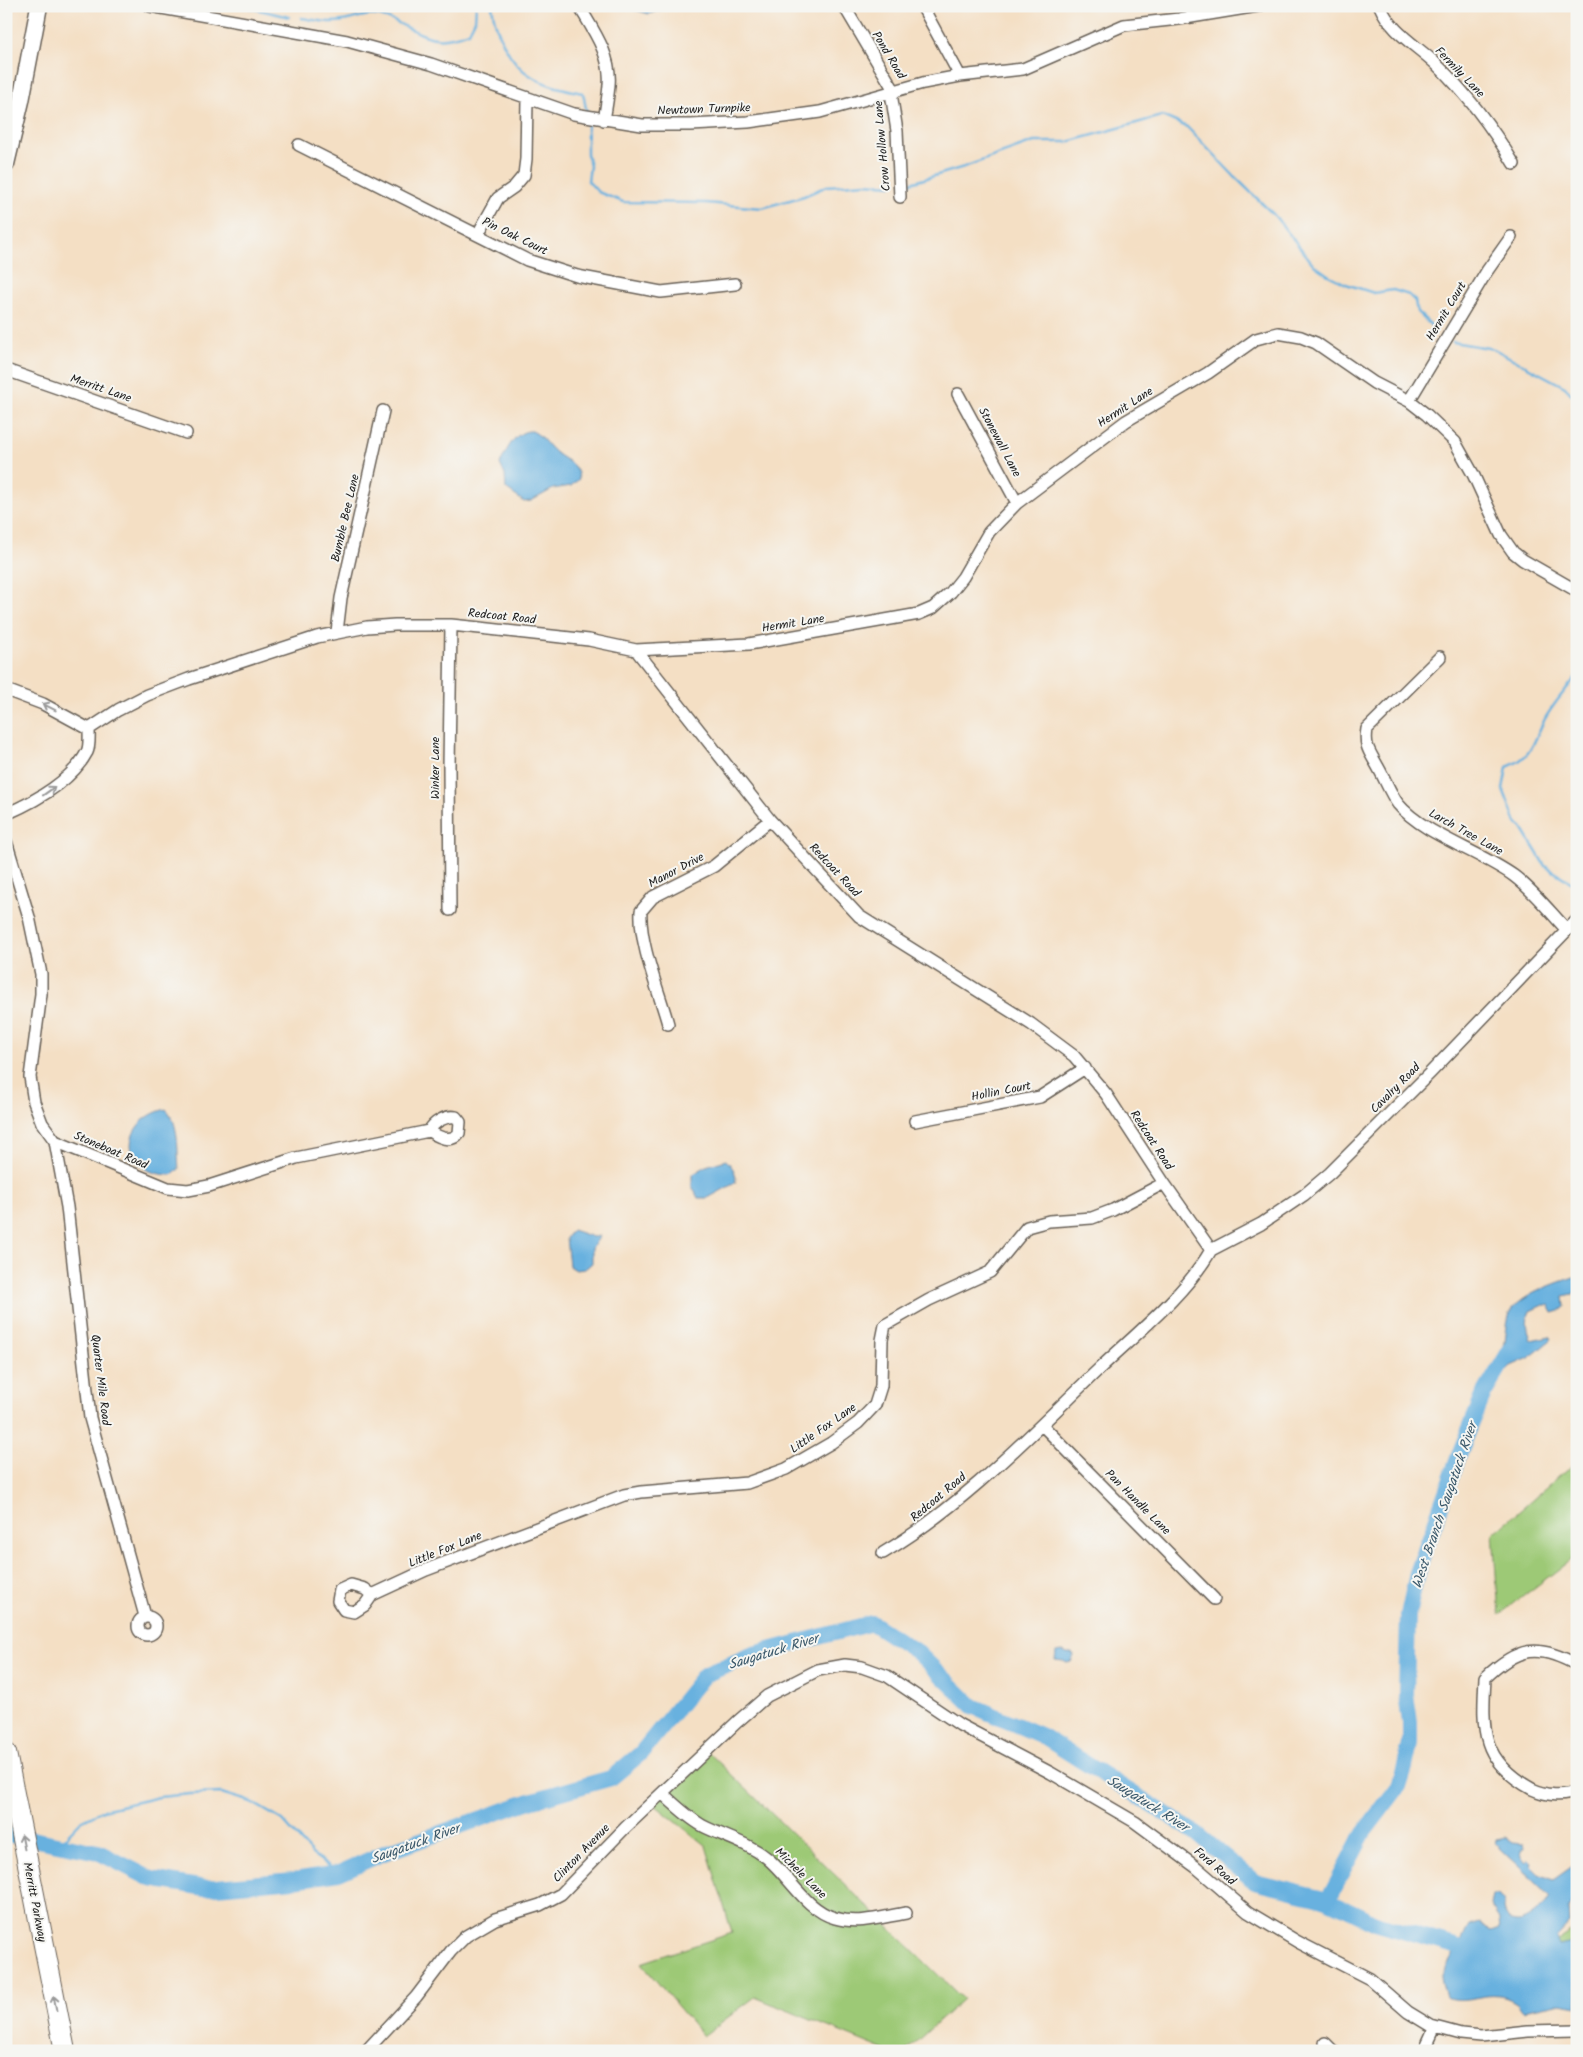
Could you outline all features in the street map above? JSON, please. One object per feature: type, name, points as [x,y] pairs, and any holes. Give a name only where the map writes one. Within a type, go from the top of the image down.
[{"type":"highway","name":"Merritt Parkway","points":[[6,1753],[50,2051]]},
{"type":"highway","name":"Merritt Parkway","points":[[6,1827],[26,1891],[64,2051]]},
{"type":"main road","points":[[6,164],[20,107],[39,6]]},
{"type":"street","name":"Newtown Turnpike","points":[[150,6],[347,41],[431,64],[587,117],[652,125],[748,122],[820,112],[923,83],[960,76],[1022,69],[1124,25],[1258,6]]},
{"type":"street","points":[[579,6],[604,52],[608,69],[609,84],[604,120]]},
{"type":"street","name":"Pond Road","points":[[844,6],[893,92]]},
{"type":"street","points":[[922,6],[960,76]]},
{"type":"street","name":"Fermily Lane","points":[[1380,6],[1394,28],[1435,63],[1473,105],[1514,164]]},
{"type":"street","name":"Crow Hollow Lane","points":[[893,92],[900,197]]},
{"type":"street","points":[[478,234],[498,198],[514,187],[524,175],[527,98]]},
{"type":"street","name":"Pin Oak Court","points":[[299,145],[528,260],[554,269],[610,284],[661,292],[735,284]]},
{"type":"street","name":"Hermit Court","points":[[1409,401],[1487,271],[1511,237]]},
{"type":"street","name":"Hermit Lane","points":[[636,650],[750,644],[919,614],[933,608],[951,592],[963,576],[989,532],[1017,503],[1126,421],[1208,373],[1256,339],[1278,333],[1289,334],[1316,343],[1374,383],[1409,401],[1449,435],[1473,474],[1501,536],[1513,552],[1523,560],[1577,591]]},
{"type":"street","name":"Merritt Lane","points":[[6,370],[186,432]]},
{"type":"street","name":"Stonewall Lane","points":[[958,394],[1017,503]]},
{"type":"street","name":"Bumble Bee Lane","points":[[337,632],[340,598],[383,411]]},
{"type":"street","name":"Redcoat Road","points":[[89,729],[118,710],[188,679],[337,632],[395,625],[451,625],[589,640],[636,650],[770,820],[859,916],[1031,1024],[1058,1043],[1085,1068],[1106,1094],[1164,1183],[1211,1250],[1201,1269],[1042,1425],[937,1518],[884,1553]]},
{"type":"street","name":"Winker Lane","points":[[450,910],[449,767],[451,625]]},
{"type":"street","name":"Larch Tree Lane","points":[[1440,657],[1367,729],[1365,742],[1398,803],[1410,815],[1444,837],[1484,857],[1514,876],[1529,888],[1567,930]]},
{"type":"street","points":[[6,690],[43,704],[89,729],[87,752],[63,780],[41,797],[6,814]]},
{"type":"street","name":"Manor Drive","points":[[668,1024],[642,929],[641,911],[653,897],[714,866],[770,820]]},
{"type":"street","name":"Stoneboat Road","points":[[6,841],[28,917],[41,974],[41,994],[30,1077],[34,1102],[42,1123],[55,1141],[168,1188],[188,1190],[209,1186],[296,1158],[429,1131]]},
{"type":"street","name":"Cavalry Road","points":[[1211,1250],[1261,1224],[1304,1195],[1330,1173],[1431,1072],[1577,920]]},
{"type":"street","name":"Hollin Court","points":[[915,1121],[1040,1097],[1085,1068]]},
{"type":"street","name":"Quarter Mile Road","points":[[55,1141],[67,1207],[90,1418],[144,1616]]},
{"type":"street","name":"Little Fox Lane","points":[[372,1595],[426,1570],[624,1495],[747,1483],[805,1460],[858,1423],[875,1405],[881,1386],[882,1340],[885,1325],[929,1300],[990,1272],[1027,1227],[1049,1221],[1092,1218],[1113,1210],[1164,1183]]},
{"type":"street","name":"Pan Handle Lane","points":[[1042,1425],[1214,1599]]},
{"type":"street","points":[[1577,1665],[1559,1654],[1540,1650],[1517,1655],[1500,1664],[1485,1678],[1484,1716],[1489,1745],[1498,1764],[1505,1770],[1522,1783],[1546,1794],[1560,1795],[1577,1790]]},
{"type":"street","name":"Ford Road","points":[[818,1670],[845,1665],[862,1667],[896,1682],[960,1724],[1135,1822],[1196,1867],[1248,1912],[1298,1942],[1370,1979],[1408,2012],[1435,2027],[1461,2034],[1480,2036],[1534,2030],[1577,2030]]},
{"type":"street","name":"Clinton Avenue","points":[[367,2050],[420,1992],[451,1951],[462,1940],[495,1919],[540,1905],[561,1894],[625,1828],[737,1722],[767,1696],[818,1670]]},
{"type":"street","name":"Michele Lane","points":[[662,1793],[687,1816],[704,1826],[736,1839],[766,1857],[782,1871],[804,1897],[820,1912],[833,1918],[850,1921],[872,1920],[906,1913]]},
{"type":"street","points":[[1424,2051],[1435,2027]]},
{"type":"green space","points":[[1577,1461],[1577,1555],[1499,1615],[1493,1534]]},
{"type":"green space","points":[[705,1749],[963,1999],[906,2051],[887,2051],[755,1997],[703,2036],[641,1963],[732,1933],[706,1846],[650,1801]]},
{"type":"green space","points":[[1577,1928],[1577,1945],[1563,1948],[1550,1946]]},
{"type":"water","points":[[622,6],[672,6],[649,14]]},
{"type":"water","points":[[532,431],[556,453],[574,466],[579,479],[571,486],[553,489],[531,501],[524,502],[506,489],[505,475],[500,464],[508,448],[516,438],[520,434]]},
{"type":"water","points":[[166,1109],[174,1122],[177,1137],[179,1169],[172,1175],[155,1173],[142,1166],[134,1157],[131,1146],[133,1135],[139,1124],[150,1115]]},
{"type":"water","points":[[726,1160],[735,1173],[735,1183],[708,1198],[698,1198],[692,1186],[692,1175],[706,1166]]},
{"type":"water","points":[[572,1230],[593,1237],[600,1236],[592,1248],[592,1263],[585,1269],[576,1270],[569,1266],[566,1238]]},
{"type":"water","points":[[1577,1276],[1577,1293],[1564,1296],[1565,1307],[1560,1311],[1553,1313],[1549,1305],[1543,1305],[1530,1311],[1528,1315],[1527,1322],[1531,1340],[1550,1336],[1552,1339],[1529,1358],[1511,1366],[1504,1373],[1496,1364],[1502,1352],[1507,1323],[1513,1309],[1528,1296]]},
{"type":"water","points":[[1056,1652],[1072,1653],[1074,1656],[1071,1662],[1055,1660]]},
{"type":"water","points":[[1505,1837],[1513,1843],[1523,1844],[1521,1856],[1523,1860],[1525,1862],[1528,1859],[1531,1862],[1530,1865],[1539,1874],[1553,1880],[1577,1863],[1577,1895],[1568,1910],[1569,1924],[1556,1938],[1559,1946],[1577,1942],[1577,2006],[1560,2003],[1523,2011],[1515,2002],[1497,1996],[1463,1999],[1446,1997],[1441,1977],[1469,1926],[1479,1923],[1492,1931],[1500,1928],[1499,1919],[1490,1905],[1492,1895],[1498,1895],[1504,1902],[1505,1913],[1510,1920],[1515,1922],[1529,1918],[1551,1897],[1499,1848],[1499,1844],[1496,1843],[1497,1839]]},
{"type":"waterway","points":[[243,6],[289,17]]},
{"type":"waterway","points":[[301,18],[332,22],[374,15],[426,36],[449,38],[469,32],[475,20],[476,6]]},
{"type":"waterway","points":[[492,6],[496,26],[504,46],[516,63],[531,76],[543,82],[583,93],[587,114]]},
{"type":"waterway","points":[[904,185],[964,167],[1034,142],[1068,142],[1162,116],[1187,127],[1274,215],[1314,265],[1346,284],[1374,293],[1393,290],[1409,295],[1415,301],[1417,312],[1434,328]]},
{"type":"waterway","points":[[587,119],[587,154],[590,166],[588,181],[598,192],[623,202],[706,203],[762,208],[804,196],[827,186],[865,183],[892,185]]},
{"type":"waterway","points":[[1453,342],[1494,349],[1565,387],[1577,400]]},
{"type":"waterway","points":[[1577,676],[1549,711],[1528,752],[1523,758],[1507,767],[1503,789],[1516,823],[1522,828],[1545,866],[1577,886]]},
{"type":"waterway","name":"West Branch Saugatuck River","points":[[1328,1900],[1364,1832],[1399,1786],[1410,1743],[1410,1722],[1406,1695],[1408,1615],[1417,1573],[1462,1447],[1484,1394],[1510,1350]]},
{"type":"waterway","name":"Saugatuck River","points":[[6,1834],[98,1852],[151,1879],[205,1888],[294,1880],[339,1873],[384,1853],[530,1801],[611,1778],[640,1754],[704,1675],[754,1654],[872,1623],[917,1652],[973,1706],[1042,1736],[1196,1833],[1255,1882],[1328,1900],[1378,1924],[1476,1952]]},
{"type":"waterway","points":[[58,1845],[81,1821],[103,1810],[159,1797],[221,1793],[251,1802],[282,1820],[312,1854],[339,1873]]}]
